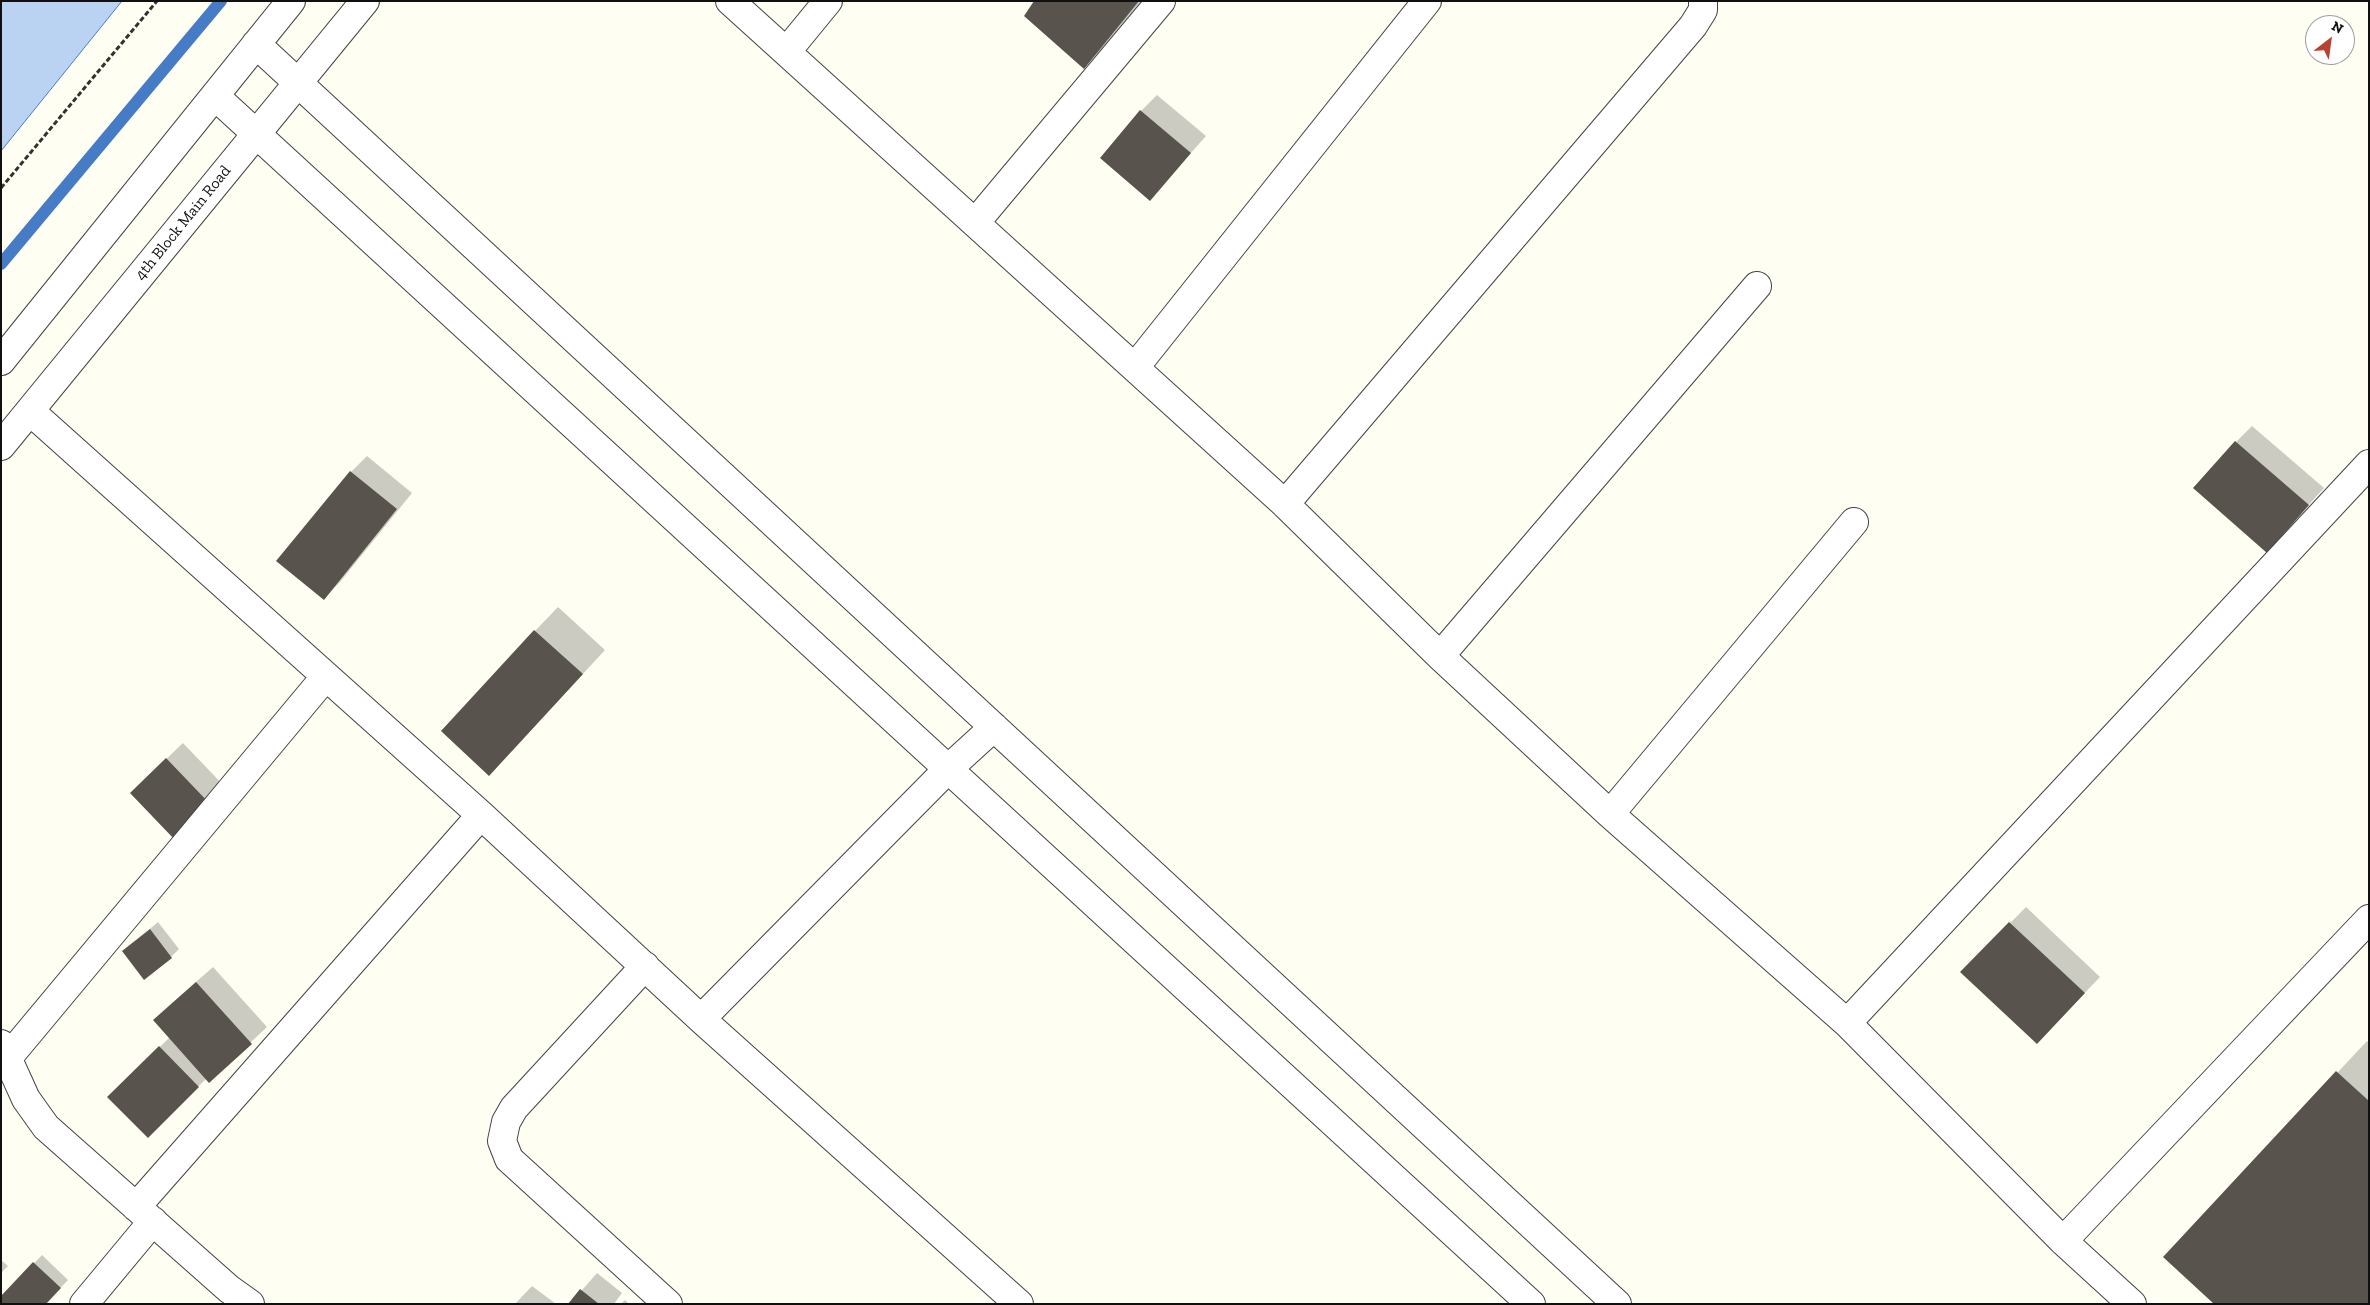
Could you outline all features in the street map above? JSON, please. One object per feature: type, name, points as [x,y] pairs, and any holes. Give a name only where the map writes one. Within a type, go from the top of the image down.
[{"type":"street","points":[[1,361],[291,1]]},
{"type":"street","name":"4th Block Main Road","points":[[1,446],[365,1]]},
{"type":"street","points":[[730,1],[787,50],[975,223],[1136,366],[1285,504],[1440,656],[1610,814],[1847,1023],[2063,1241],[2132,1304]]},
{"type":"street","points":[[787,50],[828,1]]},
{"type":"street","points":[[975,223],[1161,1]]},
{"type":"street","points":[[1136,366],[1427,1]]},
{"type":"street","points":[[1285,504],[1693,26],[1703,10],[1703,1]]},
{"type":"street","points":[[256,44],[1617,1304]]},
{"type":"street","points":[[215,96],[1532,1304]]},
{"type":"street","points":[[1440,656],[1757,286]]},
{"type":"street","points":[[30,411],[481,815],[701,1019],[1019,1304]]},
{"type":"street","points":[[1847,1023],[2369,464]]},
{"type":"street","points":[[1610,814],[1854,522]]},
{"type":"street","points":[[250,1304],[229,1289],[46,1127],[26,1099],[4,1056],[326,676]]},
{"type":"street","points":[[701,1019],[948,768],[994,727]]},
{"type":"street","points":[[84,1304],[144,1214],[481,815]]},
{"type":"street","points":[[2063,1241],[2369,920]]},
{"type":"street","points":[[645,966],[514,1108],[506,1122],[502,1141],[509,1159],[668,1304]]},
{"type":"path","points":[[1,188],[157,1]]},
{"type":"water","points":[[1,1],[122,1],[1,151]]},
{"type":"building","points":[[1034,1],[1139,1],[1084,69],[1024,16]]},
{"type":"building","points":[[1140,110],[1191,153],[1150,201],[1100,158]]},
{"type":"building","points":[[2235,441],[2309,505],[2267,553],[2193,488]]},
{"type":"building","points":[[350,471],[397,509],[324,600],[276,561]]},
{"type":"building","points":[[534,630],[583,674],[489,776],[441,731]]},
{"type":"building","points":[[166,758],[211,805],[175,840],[130,793]]},
{"type":"building","points":[[2009,922],[2085,993],[2037,1044],[1960,972]]},
{"type":"building","points":[[150,929],[172,958],[144,980],[122,951]]},
{"type":"building","points":[[196,982],[252,1044],[209,1083],[153,1020]]},
{"type":"building","points":[[159,1046],[199,1087],[148,1138],[107,1097]]},
{"type":"building","points":[[2336,1071],[2369,1101],[2369,1304],[2214,1304],[2163,1257]]},
{"type":"building","points":[[33,1262],[61,1288],[46,1304],[1,1304],[1,1296]]},
{"type":"building","points":[[580,1289],[599,1304],[568,1304]]},
{"type":"waterway","points":[[1,264],[221,1]]}]
